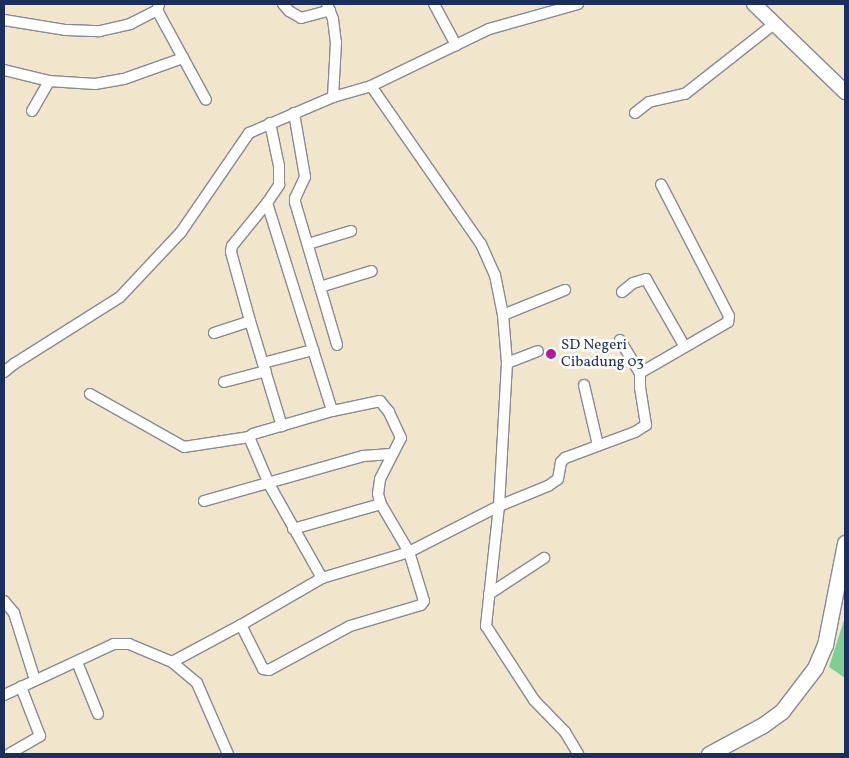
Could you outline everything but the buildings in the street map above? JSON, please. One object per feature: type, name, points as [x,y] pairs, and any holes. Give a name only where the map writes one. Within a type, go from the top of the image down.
[{"type":"main road","points":[[709,754],[763,725],[782,712],[815,668],[825,645],[845,543]]},
{"type":"street","points":[[283,4],[289,11],[301,18],[329,7],[333,18],[336,42],[333,97]]},
{"type":"street","points":[[434,4],[456,45]]},
{"type":"street","points":[[4,372],[120,296],[180,232],[249,133],[333,97],[371,86],[489,29],[578,4]]},
{"type":"street","points":[[754,4],[845,92]]},
{"type":"street","points":[[4,20],[66,30],[100,32],[130,24],[158,7],[206,100]]},
{"type":"street","points":[[635,113],[649,102],[685,94],[774,24]]},
{"type":"street","points":[[4,70],[49,81],[95,84],[124,79],[183,58]]},
{"type":"street","points":[[32,111],[49,81]]},
{"type":"street","points":[[371,86],[481,244],[494,275],[503,315],[507,363],[500,506],[486,626],[534,700],[565,732],[578,754]]},
{"type":"street","points":[[294,113],[305,177],[295,198],[337,344]]},
{"type":"street","points":[[270,124],[279,166],[279,185],[232,246],[231,252],[282,426]]},
{"type":"street","points":[[640,373],[728,322],[729,316],[661,184]]},
{"type":"street","points":[[267,203],[332,411]]},
{"type":"street","points":[[308,244],[351,231]]},
{"type":"street","points":[[320,287],[372,271]]},
{"type":"street","points":[[622,292],[633,283],[646,279],[685,347]]},
{"type":"street","points":[[503,315],[565,290]]},
{"type":"street","points":[[214,333],[250,321]]},
{"type":"street","points":[[172,662],[322,578],[409,552],[500,506],[548,486],[558,479],[561,462],[565,458],[635,432],[646,425],[640,388],[640,373],[620,340]]},
{"type":"street","points":[[224,382],[313,350]]},
{"type":"street","points":[[507,363],[538,351]]},
{"type":"street","points":[[584,385],[598,445]]},
{"type":"street","points":[[90,394],[184,447],[249,437],[252,434],[332,411],[380,401],[401,432],[401,438],[378,487],[381,504],[409,552],[424,601],[422,605],[350,626],[268,670],[264,668],[241,625]]},
{"type":"street","points":[[249,437],[269,484],[322,578]]},
{"type":"street","points":[[204,501],[363,456],[392,454]]},
{"type":"street","points":[[293,529],[381,504]]},
{"type":"street","points":[[489,594],[544,558]]},
{"type":"street","points":[[4,601],[14,613],[35,680]]},
{"type":"street","points":[[4,695],[120,643],[129,644],[172,662],[190,676],[202,691],[228,754]]},
{"type":"street","points":[[77,662],[98,714]]},
{"type":"street","points":[[9,754],[40,736],[21,687]]},
{"type":"green space","points":[[845,617],[845,678],[829,667]]},
{"type":"place","name":"SD Negeri Cibadung 03","points":[[551,354]]}]
